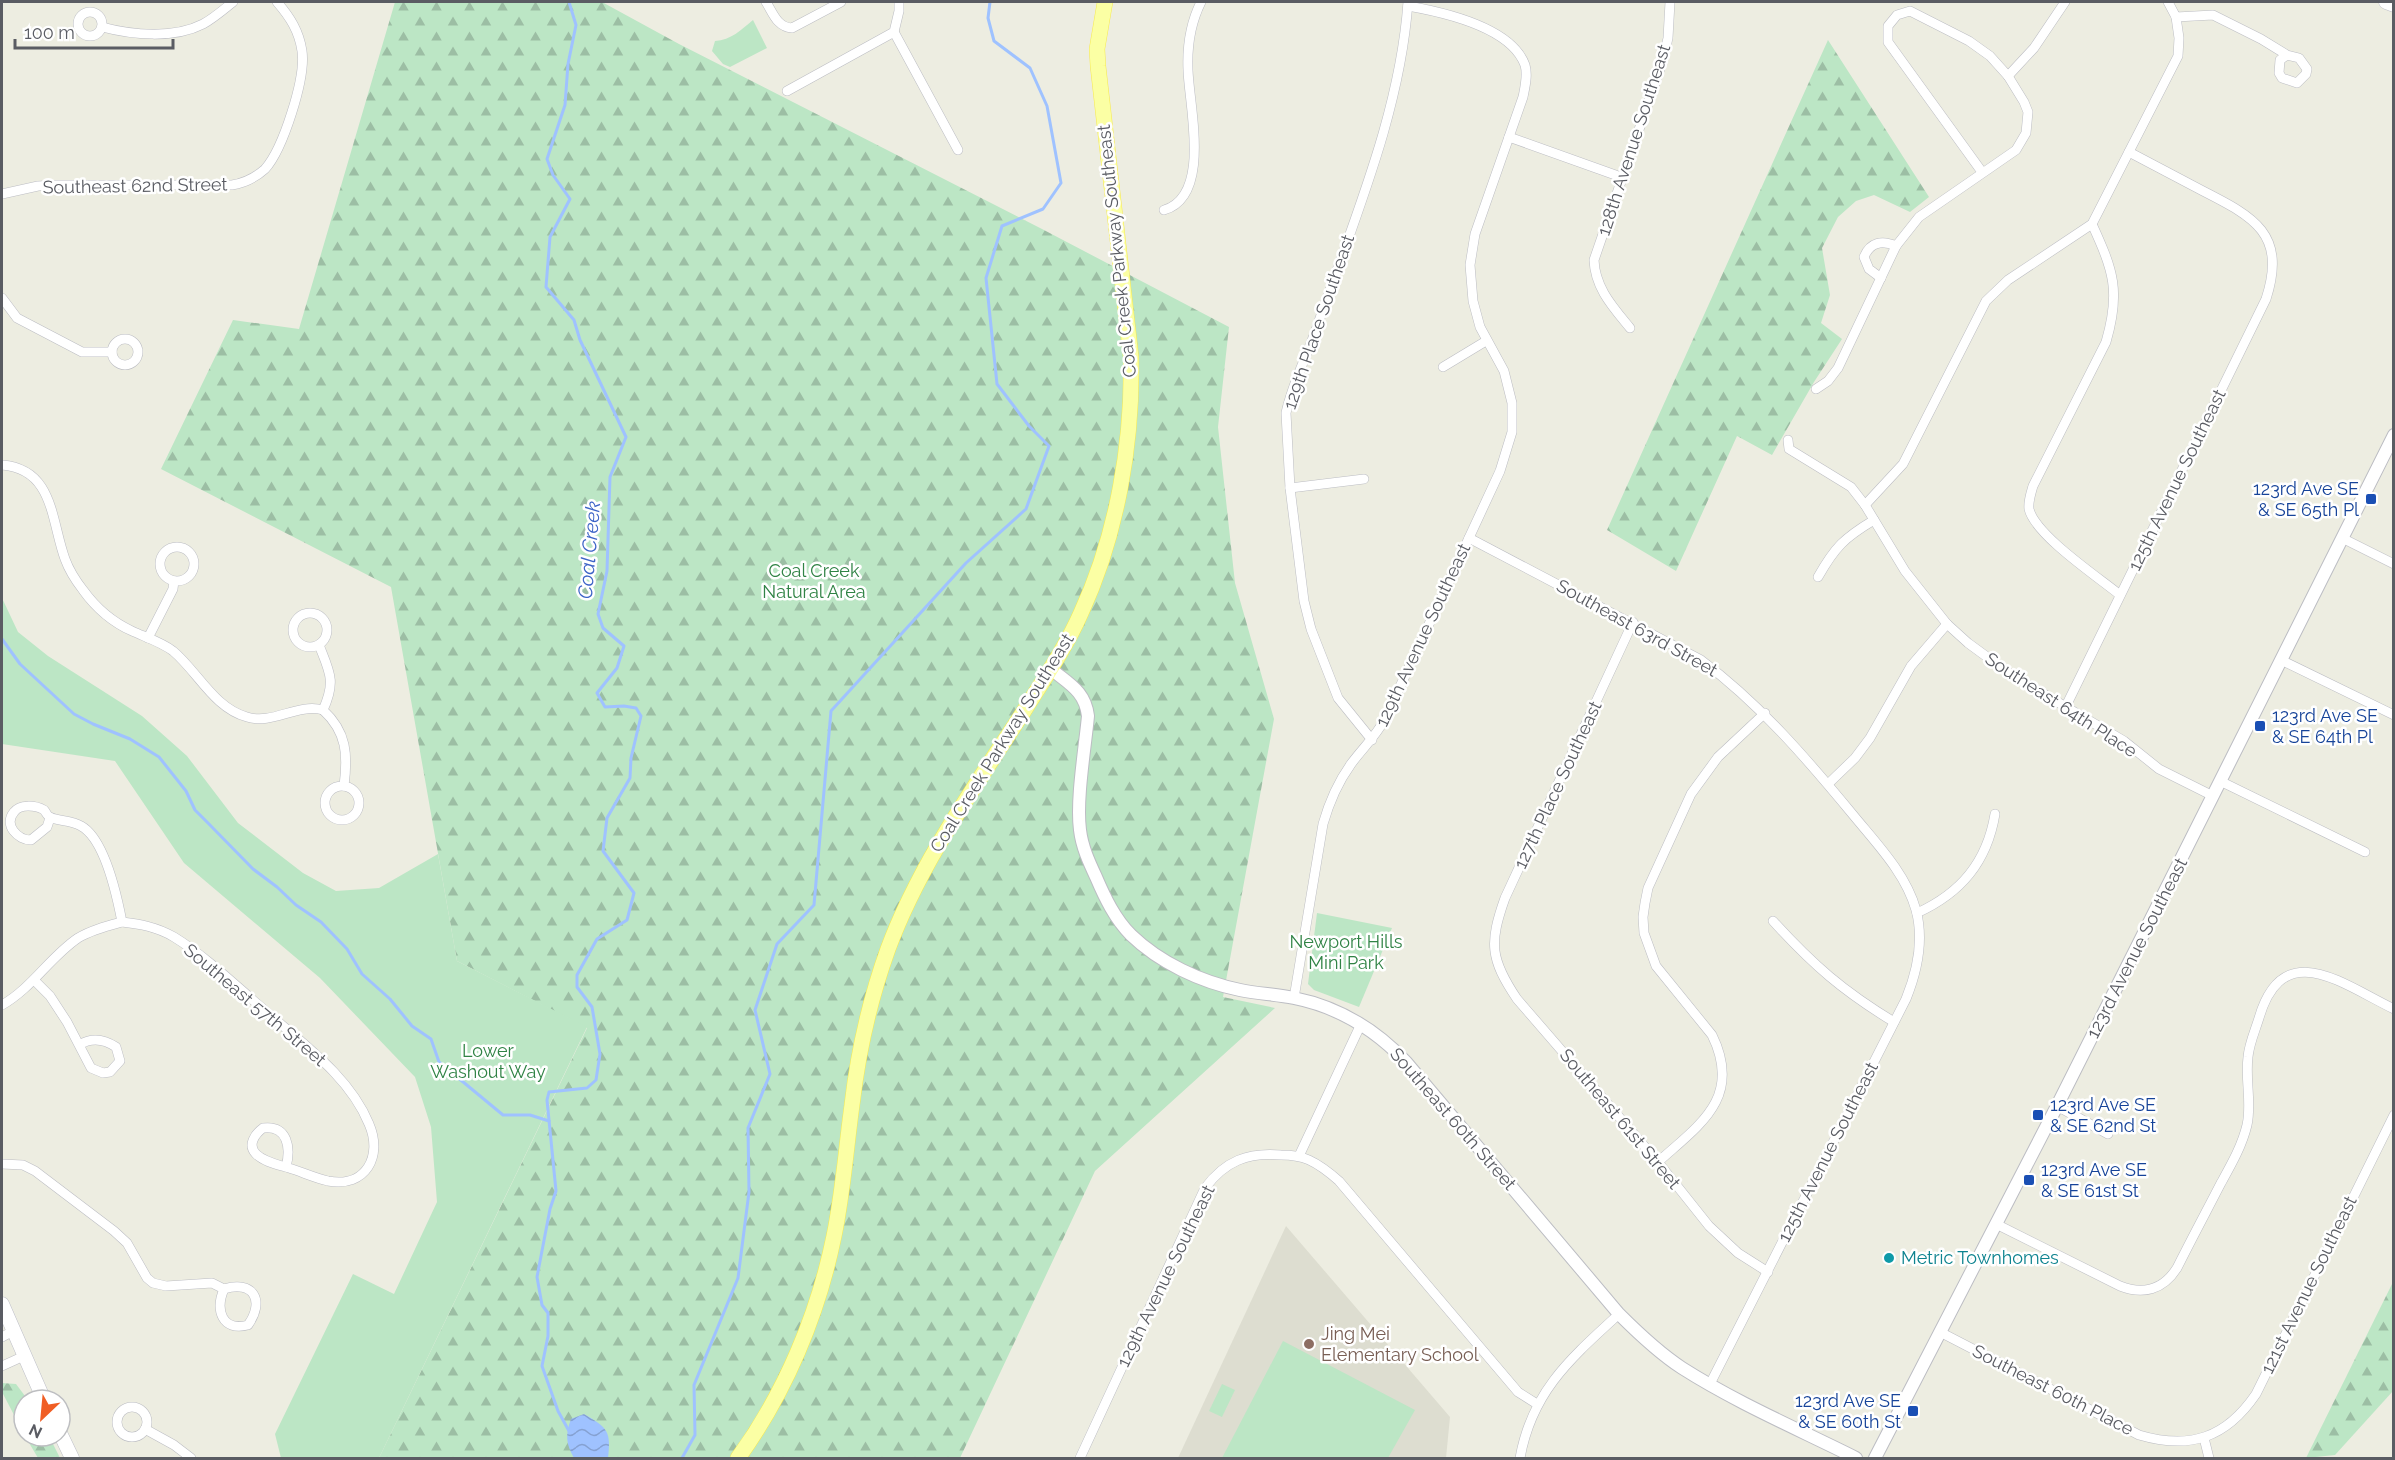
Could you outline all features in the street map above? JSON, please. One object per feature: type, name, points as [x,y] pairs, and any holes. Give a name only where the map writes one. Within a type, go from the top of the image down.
[{"type":"main road","name":"Coal Creek Parkway Southeast","points":[[738,1458],[768,1412],[790,1368],[823,1285],[841,1192],[858,1064],[875,991],[898,925],[941,840],[1051,669],[1080,616],[1104,551],[1115,510],[1132,397],[1131,357],[1098,66],[1097,49],[1105,2]]},
{"type":"main road","points":[[2386,2],[2394,5]]},
{"type":"main road","points":[[2,1304],[7,1334],[24,1356],[39,1388]]},
{"type":"street","points":[[102,27],[145,33],[180,31],[203,24],[233,2]]},
{"type":"street","name":"Southeast 62nd Street","points":[[2,194],[56,184],[232,185],[246,183],[264,169],[280,144],[297,94],[303,59],[295,27],[278,2]]},
{"type":"street","points":[[766,2],[778,23],[784,28],[792,28],[841,2]]},
{"type":"street","points":[[899,2],[894,32],[958,150]]},
{"type":"street","points":[[1164,210],[1173,208],[1185,193],[1195,156],[1188,68],[1190,40],[1201,2]]},
{"type":"street","name":"128th Avenue Southeast","points":[[1630,328],[1607,299],[1596,278],[1594,260],[1663,60],[1670,18],[1670,2]]},
{"type":"street","points":[[2008,76],[2034,48],[2065,2]]},
{"type":"street","points":[[1865,505],[1904,464],[1986,301],[2008,280],[2092,224],[2178,56],[2179,38],[2176,17],[2168,2]]},
{"type":"street","name":"129th Avenue Southeast","points":[[1293,998],[1325,817],[1342,779],[1385,719],[1500,471],[1509,442],[1513,417],[1509,386],[1504,371],[1486,341],[1473,301],[1470,265],[1475,234],[1525,87],[1525,66],[1520,57],[1503,40],[1461,17],[1408,4]]},
{"type":"street","name":"129th Place Southeast","points":[[1372,740],[1338,698],[1311,629],[1304,601],[1290,488],[1286,430],[1288,401],[1306,360],[1388,119],[1408,4]]},
{"type":"street","points":[[1816,389],[1828,381],[1838,368],[1896,246],[1919,218],[2016,150],[2026,133],[2028,112],[2024,102],[2008,76],[1990,56],[1919,15],[1910,11],[1903,12],[1892,20],[1886,34],[1893,50],[1982,172]]},
{"type":"street","points":[[2176,17],[2212,15],[2261,39],[2287,56]]},
{"type":"street","points":[[787,91],[894,32]]},
{"type":"street","points":[[1509,138],[1621,177]]},
{"type":"street","name":"125th Avenue Southeast","points":[[2066,706],[2266,299],[2273,264],[2265,235],[2249,217],[2129,152]]},
{"type":"street","points":[[2092,224],[2110,262],[2114,289],[2110,328],[2106,342],[2033,486],[2030,511],[2039,528],[2050,539],[2120,595]]},
{"type":"street","points":[[1881,278],[1869,269],[1864,258],[1878,242],[1888,242],[1896,246]]},
{"type":"street","points":[[2,298],[17,318],[82,352],[112,352]]},
{"type":"street","points":[[1443,367],[1486,341]]},
{"type":"street","name":"123rd Avenue Southeast","points":[[1875,1458],[2057,1106],[2394,435]]},
{"type":"street","name":"Southeast 64th Place","points":[[1788,440],[1789,449],[1851,487],[1865,505],[1905,571],[1947,624],[1994,664],[2124,741],[2159,769],[2213,796]]},
{"type":"street","points":[[2,465],[28,473],[42,486],[52,507],[65,560],[72,574],[99,609],[114,621],[171,649],[222,704],[235,713],[256,719],[308,708],[323,710],[344,736],[346,772],[344,786]]},
{"type":"street","points":[[1290,488],[1364,479]]},
{"type":"street","points":[[1818,577],[1835,548],[1874,520]]},
{"type":"street","name":"Southeast 63rd Street","points":[[1469,538],[1633,622],[1701,660],[1726,678],[1765,713],[1828,784],[1889,859],[1907,887],[1917,913]]},
{"type":"street","points":[[2342,538],[2394,564]]},
{"type":"street","points":[[148,638],[173,589],[174,581]]},
{"type":"street","name":"127th Place Southeast","points":[[1494,950],[1496,922],[1505,898],[1633,622]]},
{"type":"street","points":[[1828,784],[1855,758],[1870,738],[1911,666],[1947,624]]},
{"type":"street","points":[[319,645],[331,681],[331,693],[323,710]]},
{"type":"street","points":[[2281,660],[2394,715]]},
{"type":"street","name":"Southeast 60th Street","points":[[1051,669],[1079,691],[1087,707],[1080,827],[1083,847],[1109,905],[1120,921],[1144,946],[1186,972],[1224,986],[1293,998],[1338,1011],[1361,1023],[1389,1044],[1406,1062],[1619,1314],[1664,1354],[1710,1384],[1856,1458]]},
{"type":"street","points":[[1658,1162],[1698,1126],[1714,1108],[1719,1098],[1722,1076],[1717,1045],[1712,1035],[1656,966],[1644,933],[1642,917],[1648,888],[1691,794],[1718,757],[1765,713]]},
{"type":"street","points":[[2220,781],[2365,852]]},
{"type":"street","points":[[2,1005],[34,980],[77,938],[95,929],[122,922],[114,884],[96,842],[89,832],[81,826],[50,818],[44,810],[32,806],[22,806],[15,810],[10,817],[10,825],[19,837],[32,840],[47,826],[50,818]]},
{"type":"street","points":[[1917,913],[1944,899],[1975,868],[1988,848],[1995,814]]},
{"type":"street","name":"125th Avenue Southeast","points":[[1710,1384],[1913,982],[1920,934],[1917,913]]},
{"type":"street","points":[[1773,921],[1831,980],[1894,1022]]},
{"type":"street","name":"Southeast 57th Street","points":[[122,922],[155,928],[185,945],[236,986],[333,1071],[352,1096],[369,1123],[375,1142],[370,1164],[362,1174],[353,1180],[328,1181],[267,1161],[255,1154],[252,1146],[253,1139],[263,1128],[270,1127],[285,1136],[289,1145],[286,1167]]},
{"type":"street","name":"Southeast 61st Street","points":[[1494,950],[1507,984],[1517,999],[1723,1241],[1768,1272]]},
{"type":"street","points":[[1996,1224],[2120,1286],[2133,1291],[2149,1291],[2172,1276],[2239,1149],[2247,1126],[2249,1108],[2248,1055],[2264,1001],[2276,983],[2291,974],[2308,972],[2323,975],[2394,1009]]},
{"type":"street","points":[[34,980],[58,1009],[91,1068],[103,1074],[110,1072],[120,1060],[116,1047],[110,1043],[93,1040],[79,1045]]},
{"type":"street","points":[[1361,1023],[1299,1156],[1311,1161],[1339,1181],[1518,1392],[1537,1404]]},
{"type":"street","points":[[2057,1106],[2108,1134]]},
{"type":"street","name":"121st Avenue Southeast","points":[[2204,1438],[2229,1424],[2256,1394],[2394,1115]]},
{"type":"street","name":"129th Avenue Southeast","points":[[1080,1458],[1205,1188],[1214,1176],[1248,1155],[1299,1156]]},
{"type":"street","points":[[2,1164],[23,1165],[36,1171],[114,1231],[127,1243],[147,1278],[153,1284],[166,1286],[212,1283],[224,1289],[237,1285],[248,1289],[256,1296],[258,1305],[255,1316],[248,1325],[238,1328],[230,1325],[223,1318],[220,1298],[224,1289]]},
{"type":"street","points":[[1520,1458],[1528,1425],[1537,1404],[1564,1365],[1619,1314]]},
{"type":"street","name":"Southeast 60th Place","points":[[1940,1332],[2139,1435],[2171,1442],[2204,1438]]},
{"type":"street","points":[[2,1366],[24,1356]]},
{"type":"street","points":[[145,1429],[174,1445],[191,1458]]},
{"type":"street","points":[[2204,1438],[2209,1458]]},
{"type":"shaded area","name":"Jing Mei Elementary School","points":[[1286,1226],[1450,1417],[1446,1458],[1178,1458]]},
{"type":"green space","name":"Coal Creek Natural Area","points":[[395,2],[602,2],[679,44],[1229,327],[1218,427],[1235,583],[1274,719],[1223,997],[1275,1008],[1095,1171],[960,1458],[379,1458],[587,1028],[457,961],[391,587],[161,469],[233,320],[299,329]]},
{"type":"green space","points":[[753,20],[767,48],[730,67],[723,64],[712,51],[715,41],[731,37]]},
{"type":"green space","points":[[1828,40],[1929,197],[1910,212],[1874,195],[1856,201],[1838,217],[1822,248],[1830,295],[1821,323],[1842,339],[1772,455],[1737,436],[1676,571],[1607,530]]},
{"type":"green space","name":"Lower Washout Way","points":[[2,598],[18,632],[48,656],[142,716],[187,756],[238,823],[303,873],[336,891],[379,888],[438,854],[457,961],[587,1027],[379,1458],[281,1458],[275,1434],[353,1274],[394,1294],[437,1202],[431,1127],[415,1077],[320,978],[184,863],[115,761],[2,744]]},
{"type":"green space","name":"Newport Hills Mini Park","points":[[1317,913],[1392,928],[1359,1007],[1314,990],[1308,984]]},
{"type":"green space","points":[[2393,1282],[2393,1391],[2335,1455],[2306,1458]]},
{"type":"green space","points":[[1283,1341],[1415,1410],[1388,1458],[1222,1458]]},
{"type":"green space","points":[[2,1383],[16,1384],[19,1388],[12,1388],[12,1411],[2,1392]]},
{"type":"green space","points":[[1222,1384],[1235,1390],[1222,1417],[1209,1411]]},
{"type":"green space","points":[[32,1448],[55,1448],[60,1458],[38,1458]]},
{"type":"water","points":[[584,1414],[606,1431],[609,1442],[608,1458],[574,1458],[568,1444],[568,1430],[571,1419]]},
{"type":"waterway","name":"Coal Creek","points":[[569,2],[576,25],[568,64],[565,105],[547,159],[553,175],[570,199],[550,237],[546,287],[574,320],[580,340],[626,437],[610,477],[607,571],[598,614],[603,628],[624,646],[617,668],[597,693],[605,707],[636,708],[641,716],[631,758],[630,778],[607,818],[603,851],[634,893],[627,920],[597,939],[577,975],[577,987],[592,1007],[600,1054],[596,1080],[587,1088],[549,1092],[547,1100],[556,1191],[550,1209],[537,1277],[542,1305],[548,1313],[548,1336],[542,1366],[558,1411],[569,1431]]},
{"type":"waterway","points":[[682,1458],[695,1435],[694,1385],[738,1278],[749,1192],[748,1128],[770,1074],[755,1010],[777,944],[814,905],[831,711],[966,563],[1026,509],[1049,446],[1029,426],[997,384],[986,278],[1002,226],[1043,209],[1061,183],[1047,106],[1030,68],[994,41],[988,18],[990,2]]},
{"type":"waterway","points":[[2,639],[20,664],[74,714],[130,739],[159,757],[186,791],[195,810],[253,869],[296,905],[321,922],[347,949],[362,974],[390,999],[412,1026],[431,1039],[439,1062],[503,1115],[530,1115],[549,1121]]},
{"type":"place","name":"123rd Ave SE & SE 65th Pl","points":[[2371,499]]},
{"type":"place","name":"123rd Ave SE & SE 64th Pl","points":[[2260,726]]},
{"type":"place","name":"123rd Ave SE & SE 62nd St","points":[[2038,1115]]},
{"type":"place","name":"123rd Ave SE & SE 61st St","points":[[2029,1180]]},
{"type":"place","name":"Metric Townhomes","points":[[1889,1258]]},
{"type":"place","name":"Jing Mei Elementary School","points":[[1309,1344]]},
{"type":"place","name":"123rd Ave SE & SE 60th St","points":[[1913,1411]]}]
